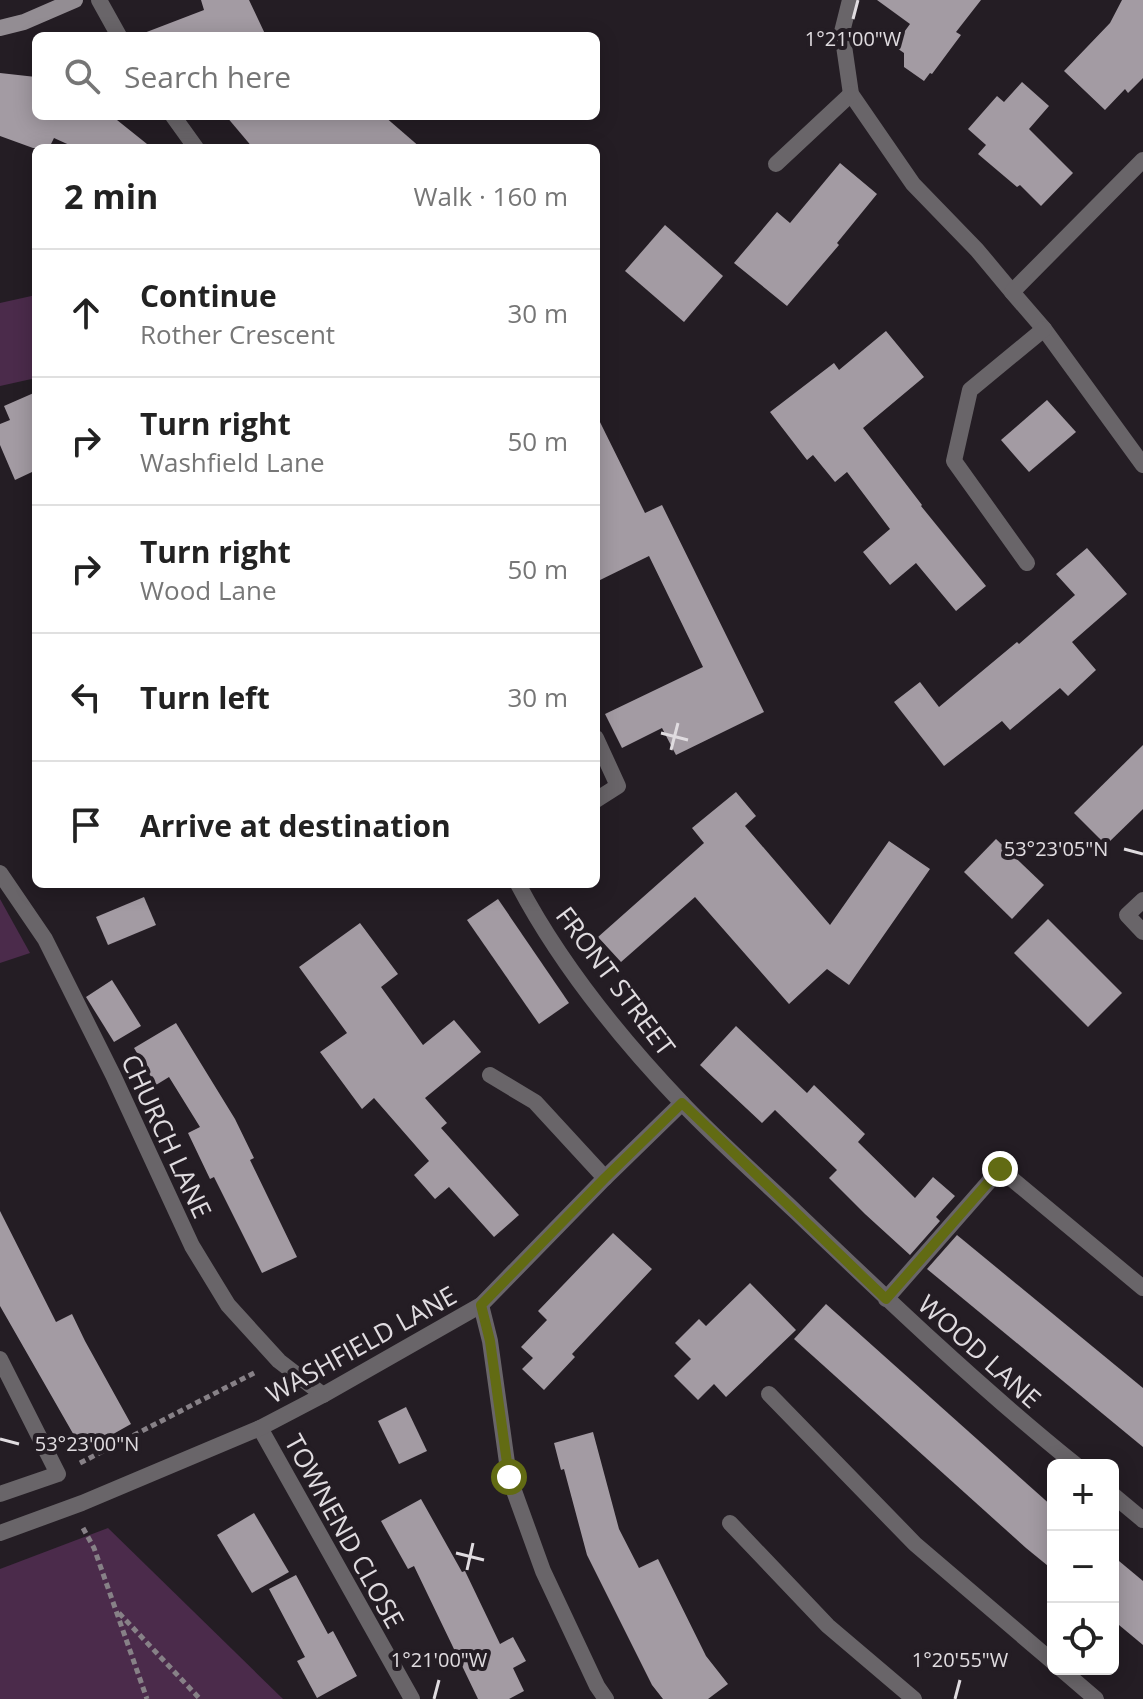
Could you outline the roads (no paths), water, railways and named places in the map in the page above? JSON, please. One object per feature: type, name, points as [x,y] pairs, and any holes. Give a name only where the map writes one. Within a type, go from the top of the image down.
[{"type":"main road","points":[[0,28],[24,22],[75,0]]},
{"type":"street","points":[[99,0],[117,32]]},
{"type":"street","points":[[850,0],[842,32],[851,94],[913,184],[977,250],[1044,329],[1143,465]]},
{"type":"street","points":[[776,164],[851,94]]},
{"type":"street","points":[[176,120],[193,144]]},
{"type":"street","points":[[1012,292],[1143,160]]},
{"type":"street","points":[[1027,563],[954,461],[970,390],[1044,329]]},
{"type":"street","points":[[600,747],[618,786],[600,797]]},
{"type":"street","name":"CHURCH LANE","points":[[0,873],[45,939],[113,1075],[192,1246],[228,1305],[279,1361],[323,1395]]},
{"type":"street","name":"FRONT STREET","points":[[520,888],[561,954],[613,1024],[682,1103]]},
{"type":"street","points":[[1143,900],[1127,915],[1143,932]]},
{"type":"street","points":[[490,1075],[535,1102],[605,1178]]},
{"type":"street","name":"WASHFIELD LANE","points":[[0,1533],[82,1503],[260,1428],[481,1305],[682,1103]]},
{"type":"street","name":"WOOD LANE","points":[[682,1103],[886,1299],[1013,1414],[1069,1459]]},
{"type":"street","points":[[886,1299],[1000,1169],[1143,1288]]},
{"type":"street","points":[[481,1305],[490,1341],[509,1477],[543,1571],[606,1699]]},
{"type":"street","points":[[0,1359],[58,1474],[0,1494]]},
{"type":"street","points":[[769,1394],[915,1544],[1047,1657]]},
{"type":"street","name":"TOWNEND CLOSE","points":[[260,1428],[412,1699]]},
{"type":"street","points":[[1119,1500],[1143,1520]]},
{"type":"street","points":[[730,1523],[828,1626],[914,1699]]},
{"type":"street","points":[[1068,1675],[1096,1699]]}]
